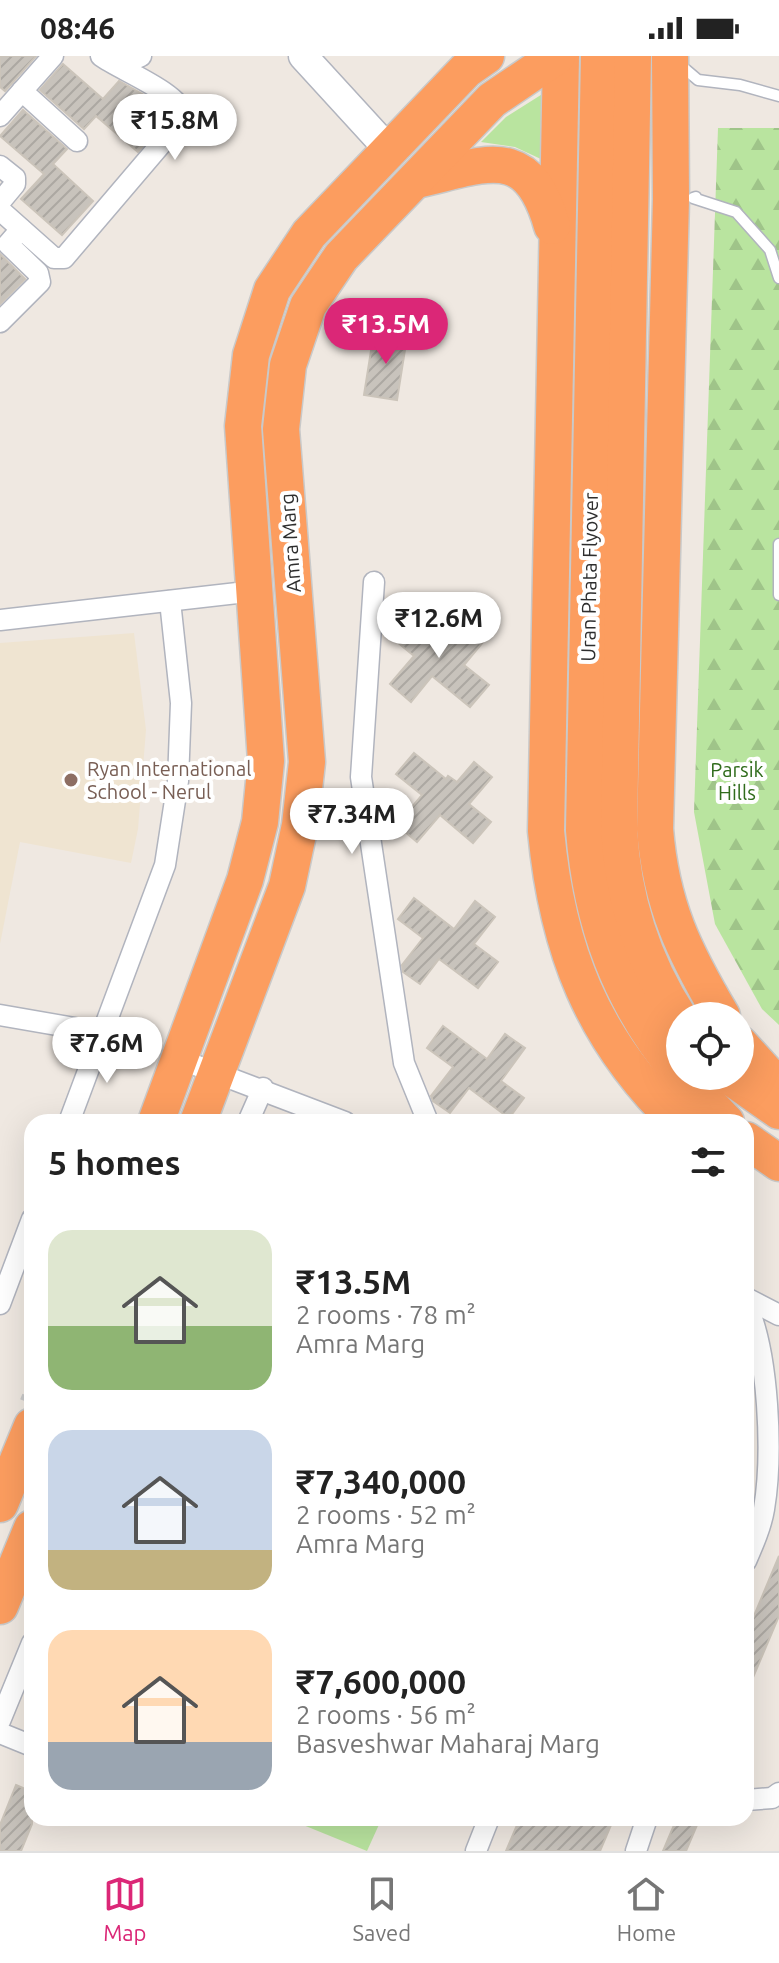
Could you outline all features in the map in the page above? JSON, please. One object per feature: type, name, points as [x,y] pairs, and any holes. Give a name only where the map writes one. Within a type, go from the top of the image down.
[{"type":"highway","name":"Amra Marg","points":[[201,1114],[287,886],[307,762],[281,429],[288,365],[308,306],[341,257],[492,100],[559,56]]},
{"type":"highway","points":[[559,56],[546,831],[550,873],[561,929],[584,995],[627,1068],[670,1114]]},
{"type":"highway","name":"Uran Phata Flyover","points":[[599,56],[584,830],[587,869],[597,919],[619,980],[650,1036],[666,1056]]},
{"type":"highway","name":"Uran Phata Flyover","points":[[633,56],[619,829],[621,865],[637,933],[650,966],[670,1002]]},
{"type":"highway","points":[[670,56],[671,199],[655,829],[663,891],[672,921],[698,979],[713,1002]]},
{"type":"highway","name":"Amra Marg","points":[[159,1114],[182,1060],[245,880],[260,822],[266,761],[243,426],[251,355],[272,290],[302,245],[389,150],[478,61]]},
{"type":"highway","points":[[416,180],[483,167],[520,170],[528,174],[540,189],[558,247]]},
{"type":"highway","points":[[754,1059],[779,1087]]},
{"type":"highway","name":"Uran Phata Flyover","points":[[724,1095],[779,1111]]},
{"type":"highway","points":[[754,1146],[779,1163]]},
{"type":"highway","points":[[754,1172],[779,1186]]},
{"type":"highway","points":[[0,1504],[24,1446]]},
{"type":"highway","points":[[0,1606],[24,1548]]},
{"type":"street","points":[[0,116],[53,56]]},
{"type":"street","points":[[0,210],[54,258],[64,258],[185,116],[185,111],[143,80],[101,56]]},
{"type":"street","points":[[127,56],[132,60],[141,56]]},
{"type":"street","points":[[303,56],[389,150]]},
{"type":"street","points":[[22,91],[77,141]]},
{"type":"street","points":[[0,166],[15,178],[15,184],[0,202]]},
{"type":"street","points":[[1,318],[40,282],[38,273],[8,244],[21,229]]},
{"type":"street","points":[[374,582],[361,777],[404,1063],[425,1114]]},
{"type":"street","points":[[0,620],[255,591]]},
{"type":"street","points":[[72,1114],[165,865],[178,781],[181,703],[170,601]]},
{"type":"street","points":[[0,1015],[103,1033]]},
{"type":"street","points":[[182,1060],[326,1114]]},
{"type":"street","points":[[252,1114],[263,1088]]},
{"type":"street","points":[[0,1304],[24,1240]]},
{"type":"street","points":[[754,1304],[779,1315]]},
{"type":"street","points":[[754,1326],[762,1352],[768,1480],[763,1513],[754,1538]]},
{"type":"street","points":[[0,1721],[24,1662]]},
{"type":"street","points":[[0,1733],[24,1743]]},
{"type":"street","points":[[754,1799],[772,1798],[779,1793]]},
{"type":"street","points":[[476,1851],[486,1826]]},
{"type":"street","points":[[636,1851],[644,1826]]},
{"type":"lane","points":[[670,56],[698,80],[740,85],[779,96]]},
{"type":"lane","points":[[696,197],[693,198],[736,212],[770,250],[779,278]]},
{"type":"lane","points":[[779,544],[779,595]]},
{"type":"path","points":[[103,1033],[182,1060]]},
{"type":"shaded area","name":"Ryan International School - Nerul","points":[[134,633],[146,730],[138,829],[131,863],[20,842],[0,944],[0,643]]},
{"type":"green space","points":[[544,93],[543,160],[515,147],[481,142],[506,117]]},
{"type":"green space","name":"Parsik Hills","points":[[718,128],[779,128],[779,1025],[762,1009],[715,924],[694,812]]},
{"type":"green space","points":[[306,1826],[378,1826],[367,1851]]},
{"type":"building","points":[[0,56],[36,56],[5,91],[0,87]]},
{"type":"building","points":[[63,64],[103,99],[119,81],[153,100],[169,115],[138,152],[96,116],[84,129],[40,90]]},
{"type":"building","points":[[23,110],[67,149],[53,164],[93,201],[62,235],[21,199],[44,174],[0,136]]},
{"type":"building","points":[[0,254],[25,279],[0,304]]},
{"type":"building","points":[[374,332],[407,337],[397,400],[364,395]]},
{"type":"building","points":[[409,613],[442,641],[446,636],[452,642],[470,620],[489,635],[464,665],[489,685],[470,707],[432,676],[411,702],[390,684],[414,656],[390,636]]},
{"type":"building","points":[[414,753],[446,779],[448,776],[457,782],[474,762],[492,777],[469,804],[491,822],[473,843],[440,815],[417,842],[397,825],[422,795],[396,774]]},
{"type":"building","points":[[414,898],[454,929],[475,901],[495,917],[474,944],[498,962],[478,988],[439,959],[420,984],[403,972],[402,965],[423,938],[398,919]]},
{"type":"building","points":[[443,1026],[487,1059],[505,1034],[525,1048],[501,1081],[524,1098],[512,1114],[504,1114],[469,1088],[450,1113],[431,1096],[453,1067],[427,1048]]},
{"type":"building","points":[[779,1556],[779,1616],[754,1675],[754,1616]]},
{"type":"building","points":[[16,1785],[24,1788],[24,1826],[31,1826],[21,1851],[0,1851],[0,1825]]},
{"type":"building","points":[[517,1826],[611,1826],[600,1851],[506,1851]]},
{"type":"building","points":[[674,1826],[697,1826],[686,1851],[663,1851]]},
{"type":"place","name":"Ryan International School - Nerul","points":[[71,780]]}]
